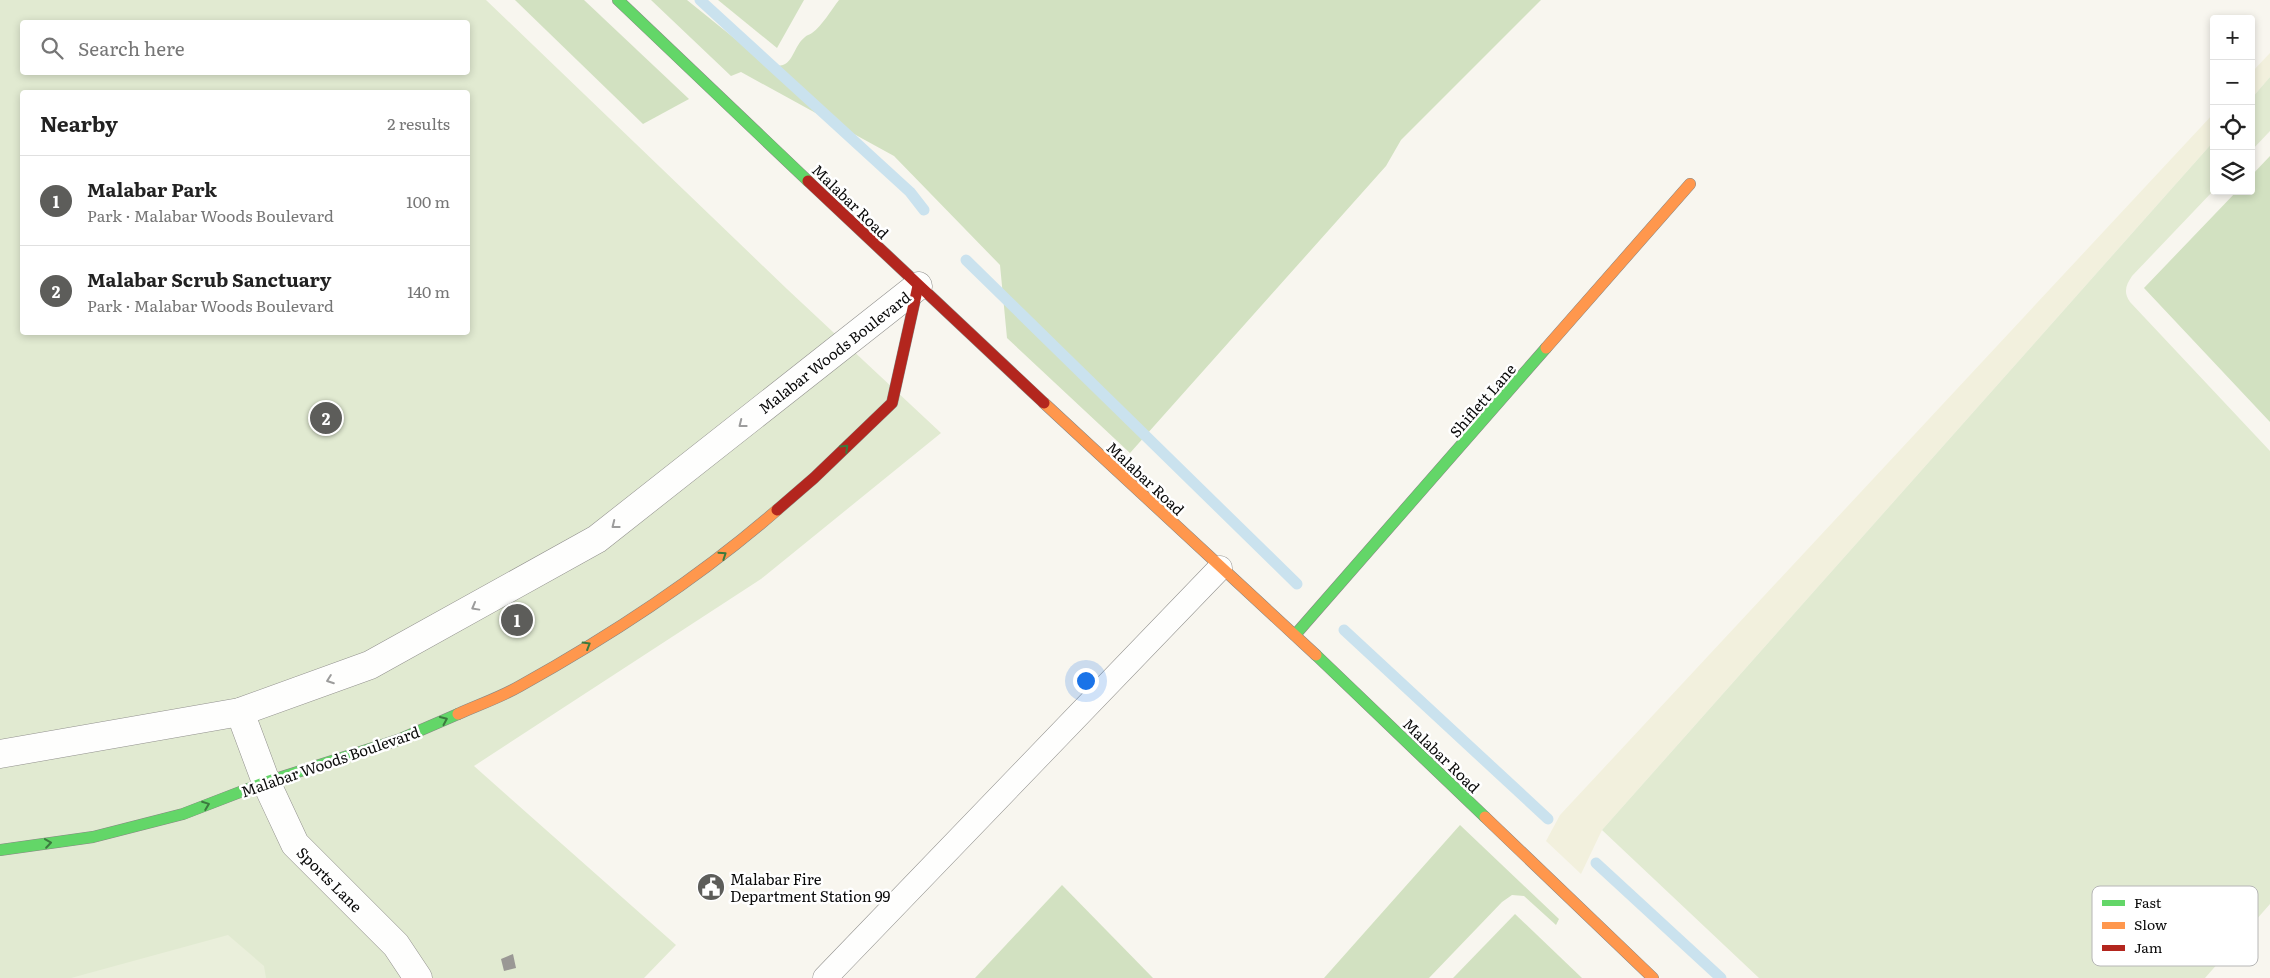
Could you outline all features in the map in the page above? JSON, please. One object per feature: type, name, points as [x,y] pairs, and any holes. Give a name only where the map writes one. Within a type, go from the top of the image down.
[{"type":"street","name":"Malabar Road","points":[[618,0],[918,286],[1220,568],[1295,635],[1653,978]]},
{"type":"street","name":"Shiflett Lane","points":[[1295,635],[1690,184]]},
{"type":"street","name":"Malabar Woods Boulevard","points":[[0,754],[240,712],[370,665],[597,539],[918,286]]},
{"type":"street","name":"Malabar Woods Boulevard","points":[[0,850],[93,837],[183,814],[266,782],[398,740],[519,687],[628,620],[732,549],[814,478],[892,403],[918,286]]},
{"type":"street","name":"Sports Lane","points":[[240,712],[266,782],[295,844],[396,945],[418,978]]},
{"type":"lane","points":[[825,978],[1220,568]]},
{"type":"shaded area","points":[[2270,53],[2270,77],[2255,94],[2255,69]]},
{"type":"shaded area","points":[[2210,117],[2210,146],[1602,830],[1581,874],[1546,841],[1560,815]]},
{"type":"green space","points":[[0,0],[486,0],[787,289],[941,433],[761,579],[474,766],[676,945],[644,978],[0,978]]},
{"type":"green space","points":[[515,0],[584,0],[689,99],[643,124]]},
{"type":"green space","points":[[651,0],[687,0],[765,63],[775,66],[787,63],[791,59],[800,42],[819,26],[839,0],[1541,0],[1401,140],[1386,166],[1130,453],[1007,338],[1000,265],[894,156],[741,72],[731,76]]},
{"type":"green space","points":[[718,0],[804,0],[777,48]]},
{"type":"green space","points":[[2270,77],[2270,131],[2255,147],[2255,105],[2255,94]]},
{"type":"green space","points":[[2210,146],[2210,194],[2132,276],[2126,292],[2130,302],[2270,451],[2270,904],[2258,918],[2258,886],[2092,886],[2092,966],[2216,966],[2205,978],[1759,978],[1602,830]]},
{"type":"green space","points":[[2270,156],[2270,422],[2144,288],[2233,195],[2255,195],[2255,172]]},
{"type":"green space","points":[[1460,825],[1559,919],[1556,925],[1524,896],[1512,895],[1502,902],[1429,978],[1324,978]]},
{"type":"green space","points":[[1062,885],[1153,978],[975,978]]},
{"type":"green space","points":[[1515,914],[1582,978],[1453,978]]},
{"type":"green space","points":[[228,935],[264,966],[266,978],[71,978]]},
{"type":"building","points":[[513,954],[516,968],[504,971],[501,959]]},
{"type":"waterway","points":[[700,0],[910,192],[924,210]]},
{"type":"waterway","points":[[966,260],[1297,584]]},
{"type":"waterway","points":[[1344,630],[1548,819]]},
{"type":"waterway","points":[[1596,863],[1721,978]]},
{"type":"traffic: fast","points":[[618,0],[808,181]]},
{"type":"traffic: fast","points":[[1295,635],[1546,348]]},
{"type":"traffic: fast","points":[[1316,655],[1485,817]]},
{"type":"traffic: fast","points":[[0,850],[93,837],[183,814],[266,782],[398,740],[458,714]]},
{"type":"traffic: slow","points":[[1546,348],[1690,184]]},
{"type":"traffic: slow","points":[[1044,403],[1316,655]]},
{"type":"traffic: slow","points":[[458,714],[513,690],[621,626],[717,559],[777,510]]},
{"type":"traffic: slow","points":[[1485,817],[1653,978]]},
{"type":"traffic: jam","points":[[808,181],[1044,403]]},
{"type":"traffic: jam","points":[[777,510],[814,478],[892,403],[918,286]]},
{"type":"place","name":"Malabar Scrub Sanctuary","points":[[326,418]]},
{"type":"place","name":"Malabar Park","points":[[517,620]]},
{"type":"place","name":"Malabar Fire Department Station 99","points":[[711,887]]}]
